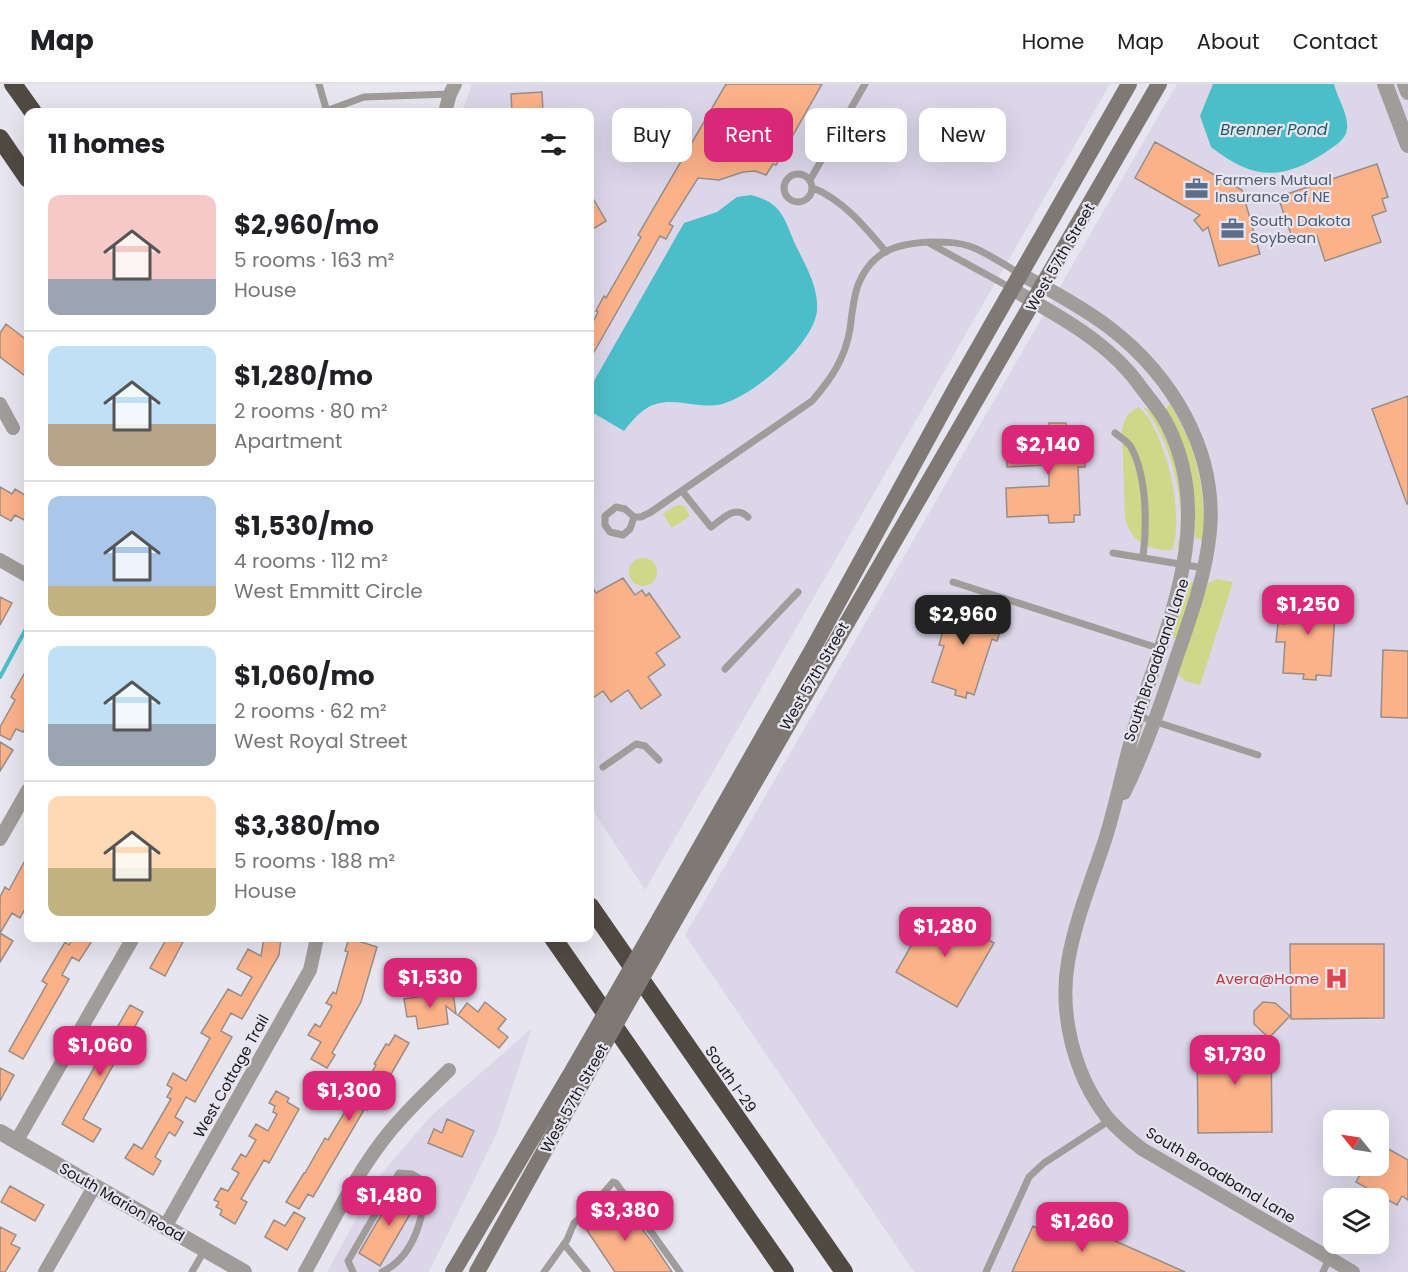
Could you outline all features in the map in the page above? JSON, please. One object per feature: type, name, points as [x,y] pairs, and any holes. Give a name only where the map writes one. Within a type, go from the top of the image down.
[{"type":"highway","points":[[13,84],[30,108]]},
{"type":"highway","points":[[0,138],[24,173]]},
{"type":"highway","name":"South I-29","points":[[594,912],[844,1272]]},
{"type":"highway","points":[[556,942],[785,1272]]},
{"type":"main road","name":"West 57th Street","points":[[666,921],[956,387],[1129,84]]},
{"type":"main road","name":"West 57th Street","points":[[477,1272],[580,1072],[666,921],[1034,302],[1159,84]]},
{"type":"main road","name":"West 57th Street","points":[[453,1272],[580,1072]]},
{"type":"street","points":[[1385,84],[1408,145]]},
{"type":"street","points":[[1405,84],[1408,92]]},
{"type":"street","points":[[446,108],[453,89]]},
{"type":"street","name":"South Broadband Lane","points":[[1020,274],[1099,320],[1142,356],[1174,397],[1193,430],[1207,477],[1210,529],[1195,606],[1145,747],[1115,811]]},
{"type":"street","name":"South Broadband Lane","points":[[1012,289],[1090,336],[1129,372],[1168,425],[1178,448],[1187,495],[1188,544],[1175,605],[1138,716],[1115,811],[1076,928],[1068,963],[1066,999],[1069,1032],[1078,1064],[1090,1090],[1110,1120],[1142,1149],[1353,1272]]},
{"type":"street","points":[[0,404],[13,428]]},
{"type":"street","points":[[0,560],[24,574]]},
{"type":"street","points":[[0,839],[24,797]]},
{"type":"street","points":[[16,1142],[131,942]]},
{"type":"street","name":"West Cottage Trail","points":[[165,1227],[310,970],[316,942]]},
{"type":"street","points":[[305,1272],[381,1143],[392,1128],[448,1070]]},
{"type":"street","name":"South Marion Road","points":[[0,1132],[244,1272]]},
{"type":"street","points":[[45,1272],[94,1187]]},
{"type":"lane","points":[[319,84],[326,108]]},
{"type":"lane","points":[[810,180],[865,84]]},
{"type":"lane","points":[[337,108],[364,97],[453,89]]},
{"type":"lane","points":[[798,174],[810,180],[813,188],[810,196],[802,202],[793,201],[786,195],[784,185],[790,177],[798,174]]},
{"type":"lane","points":[[813,188],[825,192],[850,213],[886,252]]},
{"type":"lane","points":[[634,517],[630,529],[623,535],[610,532],[605,525],[606,516],[616,507],[625,509],[634,517],[641,517],[651,512],[812,401],[827,384],[843,358],[854,296],[865,272],[876,258],[908,243],[952,241],[972,247],[1020,274]]},
{"type":"lane","points":[[926,242],[1012,289]]},
{"type":"lane","points":[[1115,433],[1132,449],[1140,474],[1146,529],[1143,557]]},
{"type":"lane","points":[[682,491],[711,527],[734,511],[742,511],[748,517]]},
{"type":"lane","points":[[1113,553],[1204,568]]},
{"type":"lane","points":[[953,582],[1161,649]]},
{"type":"lane","points":[[725,669],[798,592]]},
{"type":"lane","points":[[1138,716],[1258,755]]},
{"type":"lane","points":[[603,767],[636,744],[645,746],[660,760]]},
{"type":"lane","points":[[986,1272],[1029,1177],[1044,1163],[1110,1120]]},
{"type":"lane","points":[[353,1272],[348,1261],[399,1173],[412,1174],[422,1180],[425,1193],[421,1216],[415,1235],[401,1258],[382,1272]]},
{"type":"lane","points":[[544,1272],[564,1244],[574,1223],[588,1211],[613,1182],[616,1183],[680,1272]]},
{"type":"lane","points":[[564,1244],[586,1272]]},
{"type":"lane","points":[[192,1272],[205,1250]]},
{"type":"lane","points":[[1323,1272],[1330,1254]]},
{"type":"shaded area","points":[[472,84],[1110,84],[645,890],[594,812],[594,108],[463,108]]},
{"type":"shaded area","points":[[1177,84],[1408,84],[1408,1272],[914,1272],[685,935]]},
{"type":"shaded area","points":[[532,1028],[497,1133],[429,1272],[327,1272],[381,1174],[430,1117]]},
{"type":"green space","points":[[1170,404],[1187,437],[1198,468],[1203,501],[1204,538],[1202,540],[1195,538],[1192,483],[1165,410]]},
{"type":"green space","points":[[1139,407],[1149,419],[1157,435],[1170,475],[1176,517],[1172,550],[1149,547],[1136,539],[1125,518],[1122,430],[1127,416]]},
{"type":"green space","points":[[1143,407],[1150,411],[1162,428],[1181,483],[1182,544],[1177,548],[1181,514],[1175,474],[1161,436]]},
{"type":"green space","points":[[680,505],[684,506],[690,516],[672,528],[663,514]]},
{"type":"green space","points":[[643,558],[653,562],[657,572],[653,582],[643,586],[633,582],[629,572],[633,562]]},
{"type":"green space","points":[[1217,579],[1233,582],[1200,685],[1185,681],[1178,674],[1208,583]]},
{"type":"green space","points":[[1187,583],[1194,584],[1177,638],[1174,638]]},
{"type":"water","name":"Brenner Pond","points":[[1213,84],[1334,84],[1346,118],[1346,133],[1326,152],[1295,168],[1268,173],[1240,166],[1211,147],[1200,116]]},
{"type":"water","points":[[751,195],[762,198],[781,213],[811,277],[816,294],[817,311],[813,324],[805,339],[780,367],[765,380],[735,399],[710,406],[678,402],[659,403],[645,409],[624,431],[594,413],[594,381],[684,223],[717,212],[737,197]]},
{"type":"building","points":[[726,84],[822,84],[808,108],[805,108],[805,114],[793,135],[793,108],[712,108]]},
{"type":"building","points":[[542,92],[543,108],[512,108],[511,94]]},
{"type":"building","points":[[704,122],[704,162],[778,162],[776,165],[773,164],[766,175],[755,171],[743,172],[719,180],[698,178],[669,224],[673,226],[666,239],[660,236],[594,352],[594,320],[598,312],[596,311],[641,237],[638,235],[681,162],[692,162],[692,142]]},
{"type":"building","points":[[1155,142],[1242,190],[1260,254],[1219,266],[1208,227],[1203,231],[1194,220],[1200,215],[1135,178]]},
{"type":"building","points":[[1377,164],[1388,197],[1382,199],[1386,211],[1372,216],[1381,242],[1325,261],[1317,236],[1303,240],[1301,234],[1292,237],[1278,197]]},
{"type":"building","points":[[594,200],[606,221],[594,228]]},
{"type":"building","points":[[6,324],[24,338],[24,375],[0,357],[0,333]]},
{"type":"building","points":[[1408,396],[1408,504],[1407,504],[1372,409]]},
{"type":"building","points":[[1049,423],[1066,423],[1067,437],[1075,436],[1075,447],[1084,446],[1085,467],[1078,467],[1080,515],[1074,515],[1074,522],[1049,523],[1048,515],[1007,517],[1006,488],[1049,486],[1049,465],[1007,467],[1006,441],[1049,439]]},
{"type":"building","points":[[0,487],[12,494],[15,489],[24,495],[24,520],[15,515],[11,521],[0,515]]},
{"type":"building","points":[[623,578],[635,595],[642,590],[646,596],[649,593],[680,637],[656,653],[665,665],[648,677],[661,695],[641,709],[628,690],[611,702],[603,691],[594,697],[594,590],[596,593]]},
{"type":"building","points":[[1287,595],[1336,598],[1331,676],[1316,675],[1316,680],[1303,679],[1304,674],[1283,673],[1285,642],[1276,642],[1278,623],[1285,624]]},
{"type":"building","points":[[0,597],[12,603],[0,625]]},
{"type":"building","points":[[959,601],[988,610],[985,619],[995,622],[994,627],[1001,629],[997,641],[992,639],[974,695],[967,692],[966,698],[955,695],[956,690],[932,682],[944,646],[939,645],[945,623],[932,619],[938,602],[956,608]]},
{"type":"building","points":[[1383,650],[1408,651],[1408,718],[1381,717]]},
{"type":"building","points":[[24,674],[24,730],[23,732],[16,729],[10,740],[0,735],[0,727],[15,700],[11,697]]},
{"type":"building","points":[[0,742],[13,750],[0,771]]},
{"type":"building","points":[[24,862],[24,910],[20,918],[12,913],[0,933],[0,897],[5,887],[9,890]]},
{"type":"building","points":[[933,908],[994,943],[957,1007],[896,972]]},
{"type":"building","points":[[0,933],[13,941],[0,962]]},
{"type":"building","points":[[65,942],[69,945],[71,942],[91,942],[79,961],[72,957],[62,975],[69,979],[23,1059],[9,1051],[47,984],[42,981]]},
{"type":"building","points":[[165,942],[183,942],[165,976],[150,968]]},
{"type":"building","points":[[263,942],[281,942],[279,955],[242,1019],[231,1013],[221,1031],[232,1037],[195,1102],[186,1097],[175,1117],[183,1122],[175,1136],[169,1132],[155,1157],[161,1161],[153,1175],[125,1158],[134,1144],[142,1149],[171,1099],[167,1097],[172,1088],[167,1085],[173,1073],[186,1081],[210,1038],[201,1033],[228,989],[241,996],[252,977],[237,969],[248,949],[261,956]]},
{"type":"building","points":[[348,942],[361,942],[377,947],[361,1002],[332,1053],[335,1055],[327,1068],[311,1059],[321,1042],[308,1035],[315,1024],[320,1027],[332,1006],[326,1003],[333,992],[336,994],[348,952],[345,951]]},
{"type":"building","name":"Avera@Home","points":[[1290,944],[1384,944],[1384,1018],[1291,1019]]},
{"type":"building","points":[[453,992],[456,1014],[446,1006],[448,1024],[418,1029],[416,1016],[407,1017],[404,999]]},
{"type":"building","points":[[485,1002],[506,1019],[498,1029],[508,1037],[499,1048],[458,1015],[467,1003],[478,1012]]},
{"type":"building","points":[[1263,1002],[1275,1003],[1290,1016],[1269,1038],[1254,1024],[1254,1011]]},
{"type":"building","points":[[130,1005],[143,1012],[83,1119],[101,1129],[93,1142],[62,1124]]},
{"type":"building","points":[[395,1035],[409,1043],[387,1081],[391,1083],[381,1099],[376,1096],[367,1110],[365,1108],[313,1197],[308,1194],[299,1209],[286,1202],[325,1138],[328,1140],[349,1105],[352,1107],[376,1065],[374,1064],[386,1044],[389,1045]]},
{"type":"building","points":[[1271,1038],[1272,1132],[1198,1133],[1197,1040]]},
{"type":"building","points":[[0,1068],[14,1075],[0,1101]]},
{"type":"building","points":[[276,1091],[289,1098],[287,1102],[299,1109],[269,1163],[264,1160],[241,1199],[247,1202],[235,1224],[220,1215],[222,1210],[216,1207],[219,1202],[214,1200],[221,1188],[228,1191],[239,1173],[232,1169],[241,1154],[246,1157],[256,1140],[249,1136],[256,1124],[268,1131],[277,1114],[273,1112],[275,1106],[269,1103]]},
{"type":"building","points":[[447,1119],[474,1131],[462,1157],[428,1143],[434,1129],[442,1133]]},
{"type":"building","points":[[1389,1149],[1408,1160],[1408,1200],[1402,1196],[1397,1205],[1389,1201],[1389,1188],[1367,1188],[1356,1182],[1359,1176],[1389,1176]]},
{"type":"building","points":[[10,1186],[44,1205],[35,1221],[1,1202]]},
{"type":"building","points":[[397,1188],[417,1199],[417,1202],[380,1266],[359,1253]]},
{"type":"building","points":[[621,1200],[672,1272],[615,1272],[584,1226]]},
{"type":"building","points":[[294,1212],[305,1218],[287,1250],[265,1237],[274,1220],[285,1226]]},
{"type":"building","points":[[1059,1216],[1185,1272],[1012,1272],[1033,1226],[1051,1234]]},
{"type":"building","points":[[0,1227],[16,1235],[11,1244],[20,1248],[5,1272],[0,1272]]},
{"type":"waterway","points":[[0,677],[24,632]]},
{"type":"place","name":"Farmers Mutual Insurance of NE","points":[[1197,188]]},
{"type":"place","name":"South Dakota Soybean","points":[[1232,229]]},
{"type":"place","name":"Avera@Home","points":[[1337,978]]}]
